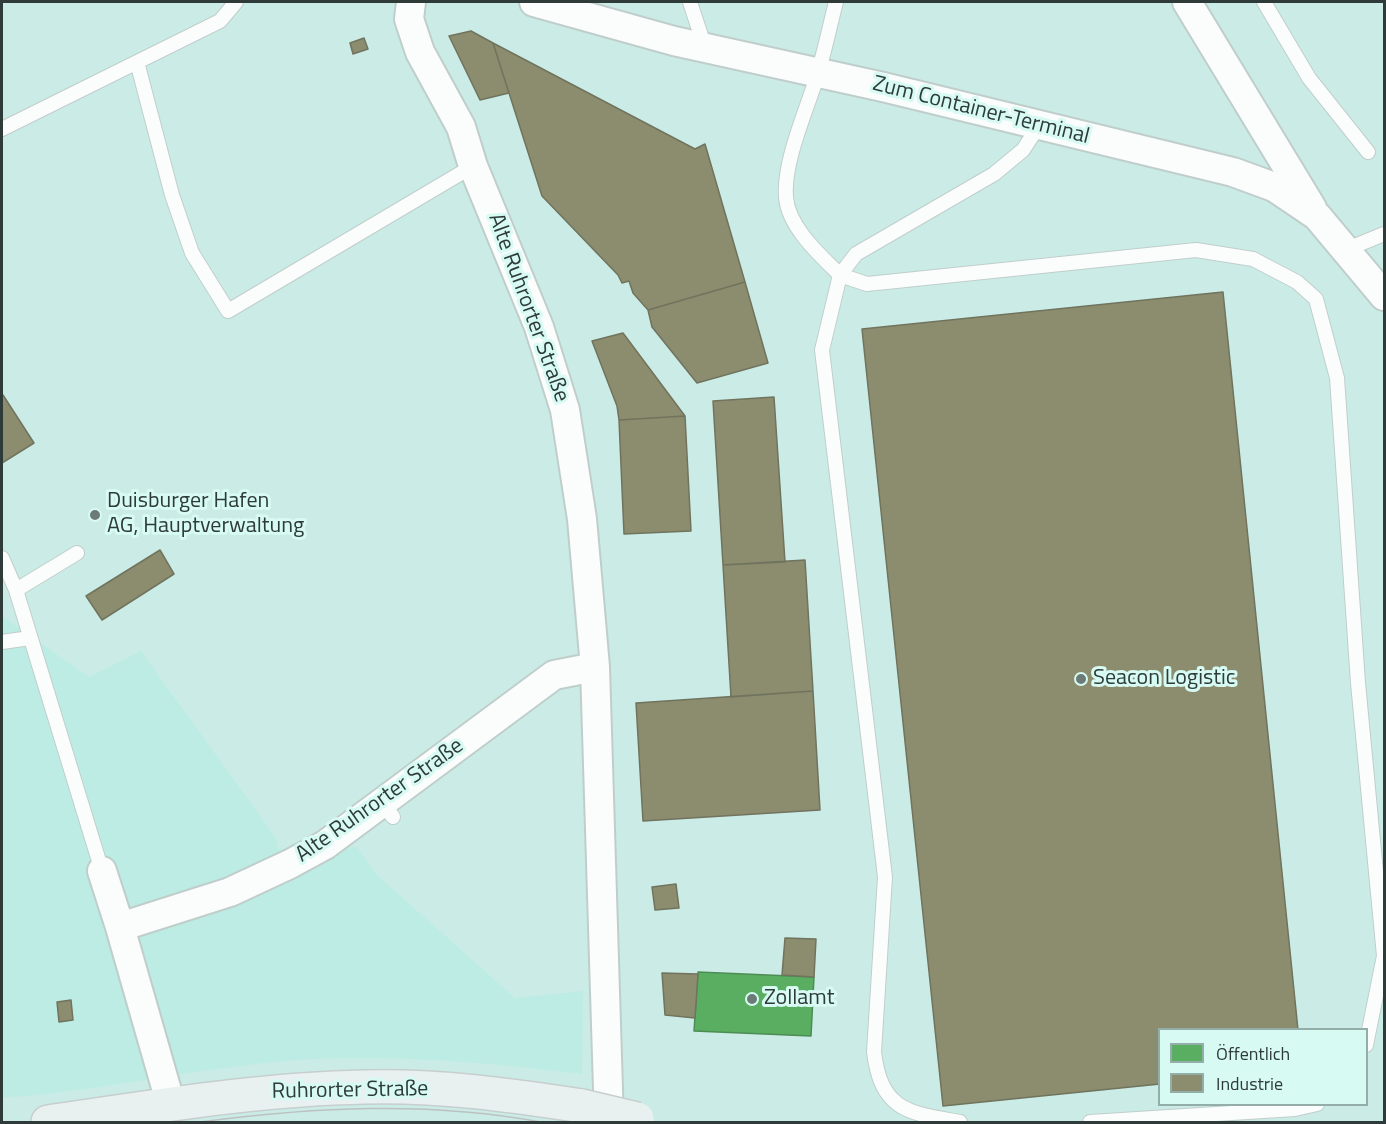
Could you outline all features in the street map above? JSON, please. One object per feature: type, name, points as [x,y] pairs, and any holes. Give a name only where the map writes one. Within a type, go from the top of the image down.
[{"type":"main road","name":"Ruhrorter Straße","points":[[48,1122],[258,1093],[365,1087],[424,1088],[506,1094],[620,1117]]},
{"type":"street","name":"Alte Ruhrorter Straße","points":[[411,2],[409,19],[420,52],[461,127],[473,166],[539,327],[565,410],[582,519],[595,667],[620,1117]]},
{"type":"street","points":[[1187,2],[1317,216]]},
{"type":"street","name":"Zum Container-Terminal","points":[[547,3],[705,48],[819,72],[1233,172],[1274,187],[1317,216],[1381,288],[1384,296]]},
{"type":"street","name":"Alte Ruhrorter Straße","points":[[120,927],[230,892],[325,845],[388,809],[554,675],[595,667]]},
{"type":"street","points":[[102,871],[171,1105]]},
{"type":"lane","points":[[2,129],[220,21],[236,2]]},
{"type":"lane","points":[[690,2],[705,48]]},
{"type":"lane","points":[[836,2],[819,72],[798,132],[786,196],[793,217],[815,251],[840,274],[867,284],[1196,250],[1253,259],[1297,282],[1316,299],[1337,378],[1358,683],[1384,957],[1368,1035]]},
{"type":"lane","points":[[1264,2],[1309,78],[1368,152]]},
{"type":"lane","points":[[137,62],[172,195],[192,253],[228,311],[473,166]]},
{"type":"lane","points":[[960,1122],[912,1114],[889,1096],[877,1076],[874,1052],[885,877],[822,350],[840,274],[856,254],[994,174],[1023,150],[1040,124]]},
{"type":"lane","points":[[1345,250],[1384,234]]},
{"type":"lane","points":[[16,590],[77,553]]},
{"type":"lane","points":[[2,558],[16,590],[102,871]]},
{"type":"lane","points":[[2,642],[30,638]]},
{"type":"lane","points":[[1090,1122],[1295,1109],[1308,1106]]},
{"type":"shaded area","points":[[2,2],[1384,2],[1384,1122],[2,1122]]},
{"type":"shaded area","points":[[2,616],[89,677],[141,651],[276,838],[278,849],[357,847],[377,875],[515,998],[583,991],[582,1074],[441,1061],[335,1058],[263,1063],[39,1095],[2,1098]]},
{"type":"building: Öffentlich","points":[[698,972],[814,977],[811,1036],[694,1031]]},
{"type":"building: Industrie","points":[[471,31],[493,43],[509,93],[480,100],[449,36]]},
{"type":"building: Industrie","points":[[364,38],[368,49],[353,54],[350,43]]},
{"type":"building: Industrie","points":[[493,43],[695,149],[705,144],[745,282],[648,310],[633,293],[629,281],[622,283],[618,275],[542,196]]},
{"type":"building: Industrie","points":[[745,282],[768,363],[697,383],[652,327],[648,310]]},
{"type":"building: Industrie","name":"Seacon Logistic","points":[[1223,292],[1298,1028],[1158,1028],[1158,1084],[943,1106],[862,329]]},
{"type":"building: Industrie","points":[[623,333],[685,416],[619,420],[617,406],[592,341]]},
{"type":"building: Industrie","points":[[2,396],[34,443],[2,463]]},
{"type":"building: Industrie","points":[[774,397],[785,562],[723,565],[713,401]]},
{"type":"building: Industrie","points":[[685,416],[691,531],[624,534],[619,420]]},
{"type":"building: Industrie","points":[[160,550],[174,574],[102,620],[86,596]]},
{"type":"building: Industrie","points":[[805,560],[813,691],[731,697],[723,565]]},
{"type":"building: Industrie","points":[[813,691],[820,810],[643,821],[636,703]]},
{"type":"building: Industrie","points":[[676,884],[679,908],[655,910],[652,887]]},
{"type":"building: Industrie","points":[[785,938],[816,939],[814,977],[782,975]]},
{"type":"building: Industrie","points":[[662,973],[698,974],[695,1018],[665,1015]]},
{"type":"building: Industrie","points":[[71,1000],[73,1020],[59,1022],[57,1002]]},
{"type":"tram line","points":[[200,1122],[285,1113],[371,1108],[456,1111],[541,1122]]},
{"type":"place","name":"Duisburger Hafen AG, Hauptverwaltung","points":[[95,515]]},
{"type":"place","name":"Seacon Logistic","points":[[1081,679]]},
{"type":"place","name":"Zollamt","points":[[752,999]]}]
